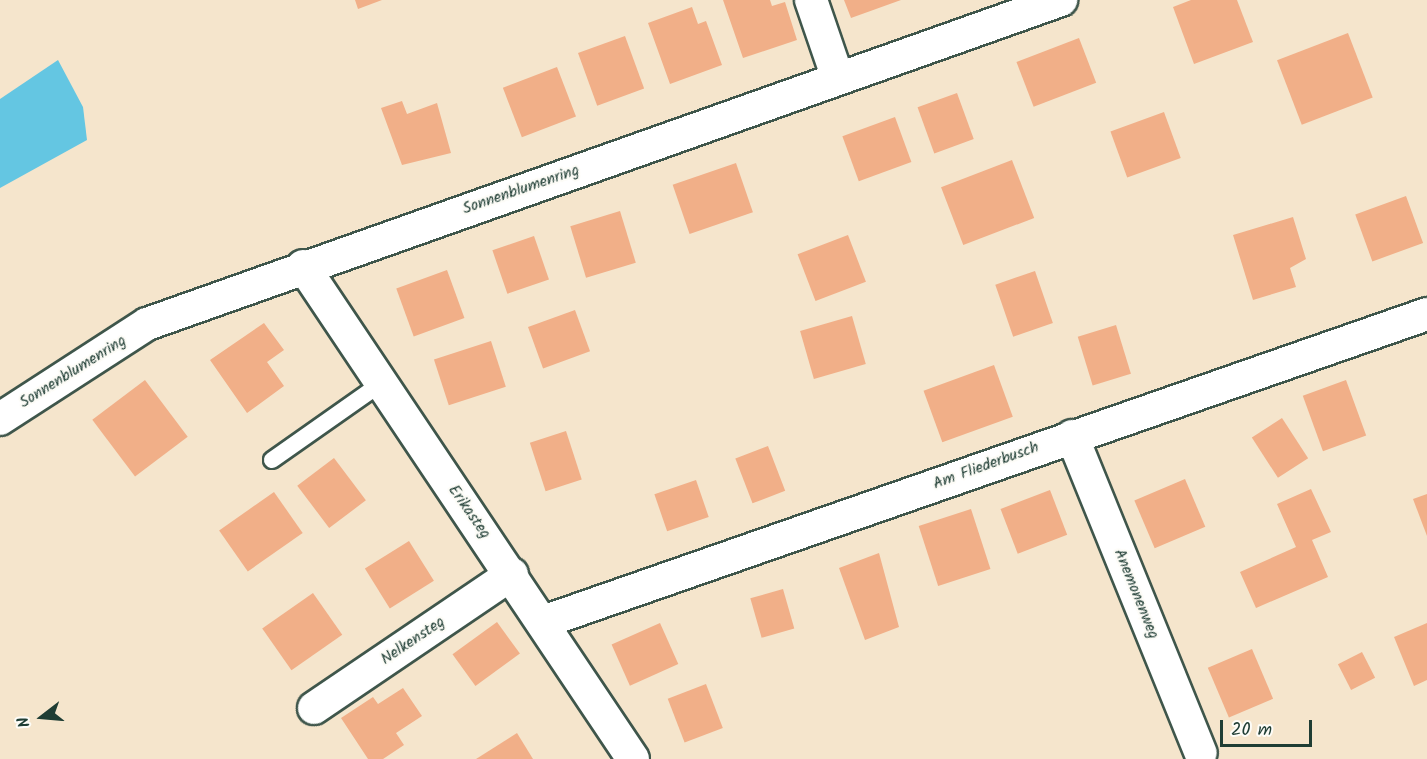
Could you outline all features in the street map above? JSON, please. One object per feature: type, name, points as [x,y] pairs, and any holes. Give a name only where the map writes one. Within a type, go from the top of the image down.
[{"type":"street","points":[[811,0],[838,79]]},
{"type":"street","name":"Sonnenblumenring","points":[[0,418],[147,324],[303,266],[1061,0]]},
{"type":"street","name":"Erikasteg","points":[[303,266],[380,384],[546,621],[633,759]]},
{"type":"street","name":"Am Fliederbusch","points":[[546,621],[1427,314]]},
{"type":"street","name":"Anemonenweg","points":[[1072,436],[1201,753]]},
{"type":"street","name":"Nelkensteg","points":[[314,708],[512,574]]},
{"type":"lane","points":[[272,460],[380,384]]},
{"type":"water","points":[[58,60],[83,107],[87,140],[0,188],[0,99]]},
{"type":"building","points":[[355,0],[382,0],[358,9]]},
{"type":"building","points":[[723,0],[770,0],[772,6],[785,2],[797,40],[743,58]]},
{"type":"building","points":[[844,0],[901,0],[851,18]]},
{"type":"building","points":[[1191,0],[1237,0],[1253,42],[1194,64],[1173,7]]},
{"type":"building","points":[[692,7],[698,24],[706,21],[722,65],[670,84],[648,23]]},
{"type":"building","points":[[1348,33],[1373,97],[1302,125],[1277,60]]},
{"type":"building","points":[[625,36],[644,89],[597,106],[578,53]]},
{"type":"building","points":[[1079,38],[1096,83],[1034,107],[1016,62]]},
{"type":"building","points":[[557,67],[576,116],[522,137],[503,88]]},
{"type":"building","points":[[957,93],[974,139],[934,153],[918,107]]},
{"type":"building","points":[[402,101],[407,114],[437,103],[451,153],[402,165],[381,108]]},
{"type":"building","points":[[1164,112],[1181,158],[1127,178],[1110,131]]},
{"type":"building","points":[[895,117],[911,162],[859,181],[842,136]]},
{"type":"building","points":[[1012,160],[1034,218],[963,245],[941,187]]},
{"type":"building","points":[[736,163],[753,212],[690,234],[673,185]]},
{"type":"building","points":[[1406,196],[1423,243],[1372,261],[1355,214]]},
{"type":"building","points":[[620,211],[636,263],[586,278],[570,226]]},
{"type":"building","points":[[1293,217],[1306,259],[1290,268],[1296,287],[1253,300],[1233,235]]},
{"type":"building","points":[[848,235],[866,282],[816,301],[798,254]]},
{"type":"building","points":[[534,236],[549,279],[507,294],[492,250]]},
{"type":"building","points":[[447,270],[464,318],[414,336],[396,288]]},
{"type":"building","points":[[1035,271],[1053,323],[1013,337],[995,285]]},
{"type":"building","points":[[575,310],[590,351],[543,368],[528,327]]},
{"type":"building","points":[[852,316],[866,364],[814,379],[800,331]]},
{"type":"building","points":[[264,323],[284,350],[267,362],[284,386],[247,413],[210,360]]},
{"type":"building","points":[[1116,325],[1131,374],[1093,385],[1078,337]]},
{"type":"building","points":[[491,341],[506,387],[449,405],[434,360]]},
{"type":"building","points":[[994,365],[1013,417],[942,442],[924,391]]},
{"type":"building","points":[[145,380],[188,437],[135,476],[92,420]]},
{"type":"building","points":[[1346,380],[1366,435],[1323,451],[1303,396]]},
{"type":"building","points":[[1282,418],[1308,458],[1278,478],[1252,438]]},
{"type":"building","points":[[566,431],[582,480],[546,491],[530,443]]},
{"type":"building","points":[[768,446],[785,491],[753,503],[735,459]]},
{"type":"building","points":[[334,458],[366,500],[329,528],[297,486]]},
{"type":"building","points":[[1185,479],[1205,527],[1155,548],[1134,500]]},
{"type":"building","points":[[696,480],[709,517],[667,531],[654,494]]},
{"type":"building","points":[[1311,489],[1331,532],[1312,540],[1328,577],[1256,608],[1240,572],[1296,547],[1277,504]]},
{"type":"building","points":[[1050,490],[1067,535],[1018,554],[1001,509]]},
{"type":"building","points":[[274,492],[303,533],[248,571],[219,530]]},
{"type":"building","points":[[1427,494],[1427,536],[1413,499]]},
{"type":"building","points":[[971,509],[990,569],[938,586],[919,526]]},
{"type":"building","points":[[409,541],[434,581],[390,608],[365,569]]},
{"type":"building","points":[[879,553],[899,627],[865,640],[839,568]]},
{"type":"building","points":[[783,589],[794,628],[762,638],[750,598]]},
{"type":"building","points":[[313,593],[342,635],[291,670],[262,629]]},
{"type":"building","points":[[497,622],[520,654],[475,686],[453,654]]},
{"type":"building","points":[[660,623],[678,664],[630,686],[612,645]]},
{"type":"building","points":[[1427,623],[1427,680],[1414,686],[1394,637]]},
{"type":"building","points":[[1252,649],[1273,699],[1229,717],[1208,668]]},
{"type":"building","points":[[1362,652],[1375,678],[1351,690],[1338,664]]},
{"type":"building","points":[[706,684],[723,728],[685,743],[668,699]]},
{"type":"building","points":[[403,688],[422,716],[396,733],[404,745],[383,759],[368,759],[341,718],[373,697],[378,704]]},
{"type":"building","points":[[517,733],[533,759],[476,759]]}]
